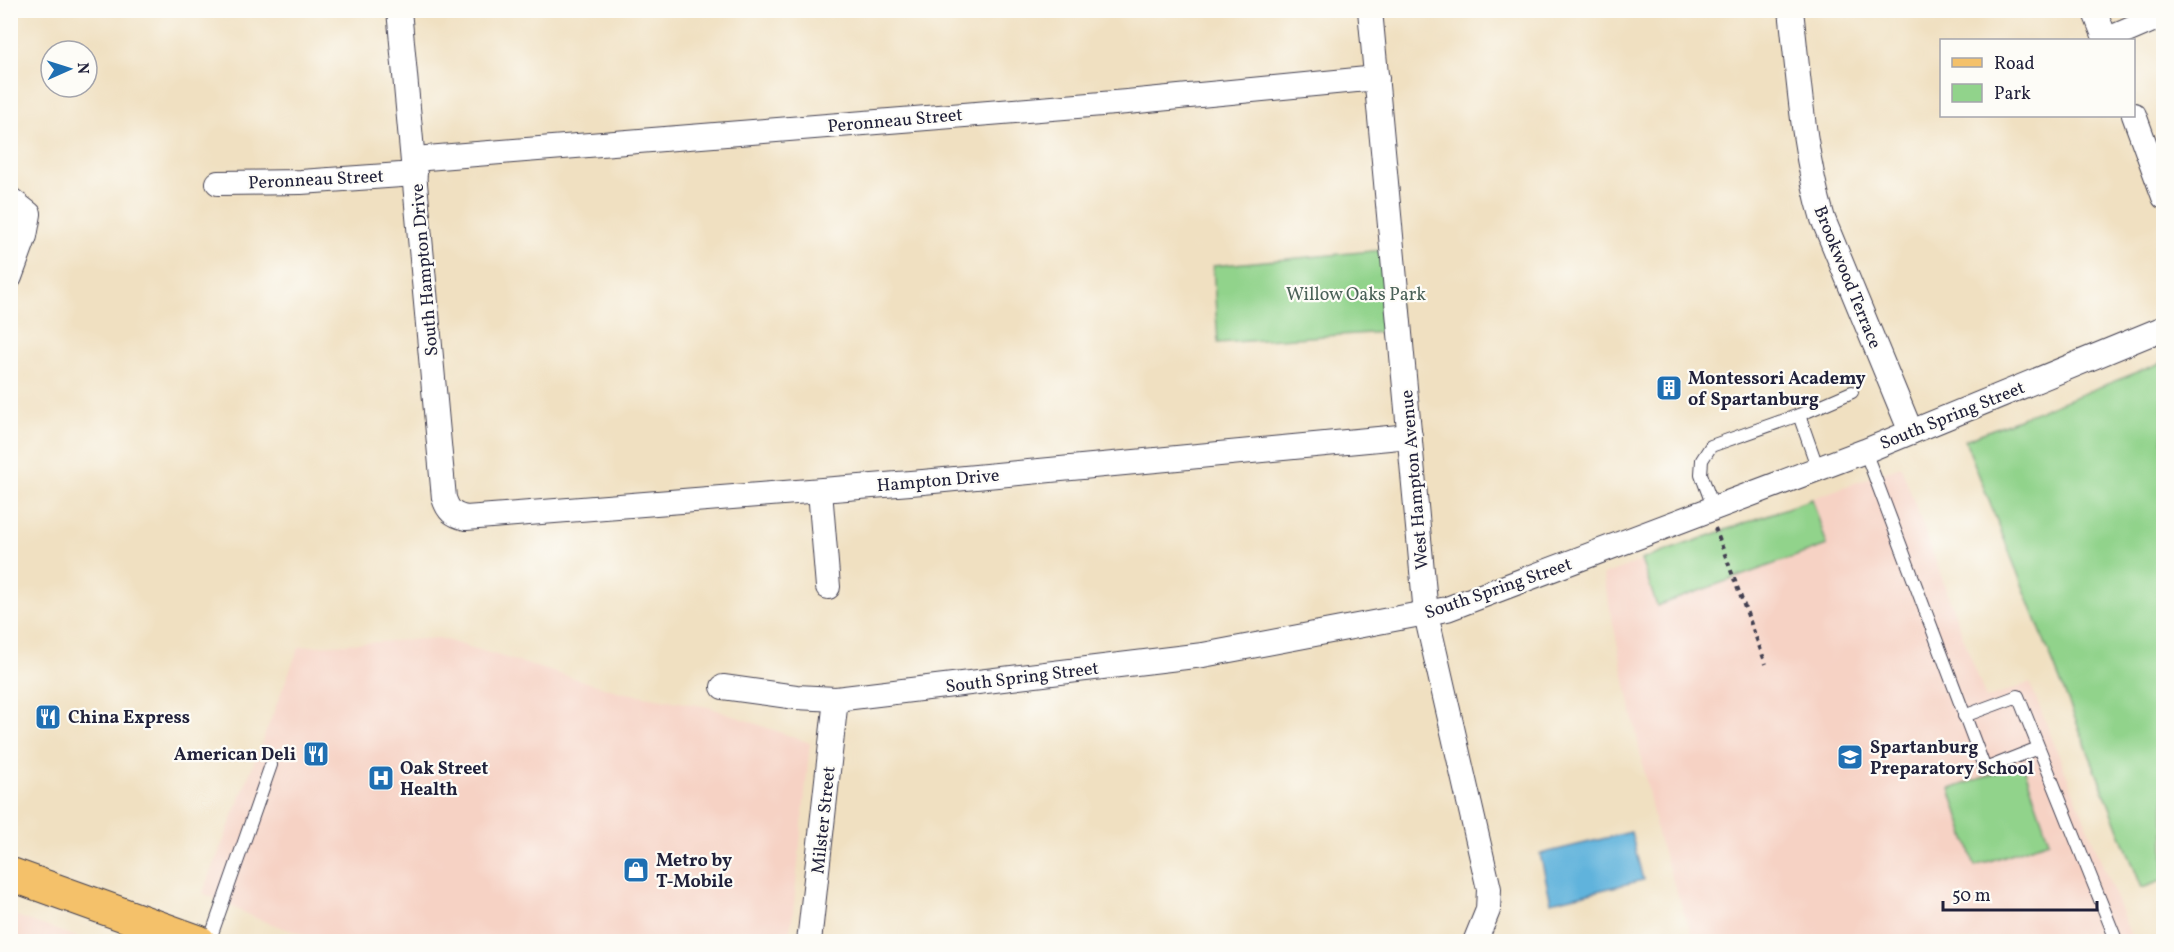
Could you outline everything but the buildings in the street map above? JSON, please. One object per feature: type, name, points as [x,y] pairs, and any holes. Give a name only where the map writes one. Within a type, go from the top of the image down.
[{"type":"main road","points":[[10,874],[199,942]]},
{"type":"street","name":"South Hampton Drive","points":[[399,10],[444,498],[448,509],[456,516],[466,518]]},
{"type":"street","name":"West Hampton Avenue","points":[[1370,10],[1426,614],[1487,868],[1490,889],[1488,910],[1475,942]]},
{"type":"street","name":"Brookwood Terrace","points":[[1791,10],[1808,161],[1814,190],[1823,219],[1911,432]]},
{"type":"street","points":[[2094,10],[2106,39]]},
{"type":"street","points":[[2108,39],[2163,15]]},
{"type":"street","name":"Peronneau Street","points":[[218,183],[301,182],[414,167],[1377,78]]},
{"type":"street","points":[[2134,117],[2163,197]]},
{"type":"street","points":[[10,277],[25,236],[20,207]]},
{"type":"street","name":"South Spring Street","points":[[723,687],[796,697],[836,699],[1203,655],[1447,609],[1714,517],[1818,469],[2163,328]]},
{"type":"street","name":"Hampton Drive","points":[[466,518],[820,491],[1410,436]]},
{"type":"street","points":[[820,491],[828,587]]},
{"type":"street","name":"Milster Street","points":[[809,942],[836,699]]},
{"type":"lane","points":[[1714,517],[1701,474],[1702,460],[1711,446],[1799,415],[1852,392]]},
{"type":"lane","points":[[1799,415],[1818,469]]},
{"type":"lane","points":[[1865,451],[1985,769],[2038,748]]},
{"type":"lane","points":[[1964,716],[2018,696],[2078,840],[2117,942]]},
{"type":"lane","points":[[208,942],[271,765]]},
{"type":"path","points":[[1714,517],[1766,664]]},
{"type":"shaded area","name":"Spartanburg Preparatory School","points":[[1901,466],[1986,699],[2030,683],[2133,941],[1694,941],[1658,838],[1603,575]]},
{"type":"shaded area","points":[[439,638],[620,692],[709,707],[810,743],[793,914],[788,941],[320,941],[258,919],[203,893],[299,647]]},
{"type":"shaded area","points":[[11,914],[88,941],[11,941]]},
{"type":"green space","name":"Willow Oaks Park","points":[[1393,249],[1400,331],[1218,343],[1213,266]]},
{"type":"green space","points":[[2163,362],[2164,880],[2142,888],[1965,440]]},
{"type":"green space","points":[[1812,499],[1827,545],[1657,606],[1641,560]]},
{"type":"green space","points":[[2023,764],[2049,841],[1975,866],[1950,789]]},
{"type":"water","points":[[1631,832],[1643,880],[1551,902],[1540,854]]},
{"type":"place","name":"Montessori Academy of Spartanburg","points":[[1669,388]]},
{"type":"place","name":"China Express","points":[[48,717]]},
{"type":"place","name":"American Deli","points":[[316,754]]},
{"type":"place","name":"Spartanburg Preparatory School","points":[[1850,757]]},
{"type":"place","name":"Oak Street Health","points":[[381,778]]},
{"type":"place","name":"Metro by T-Mobile","points":[[636,870]]}]
